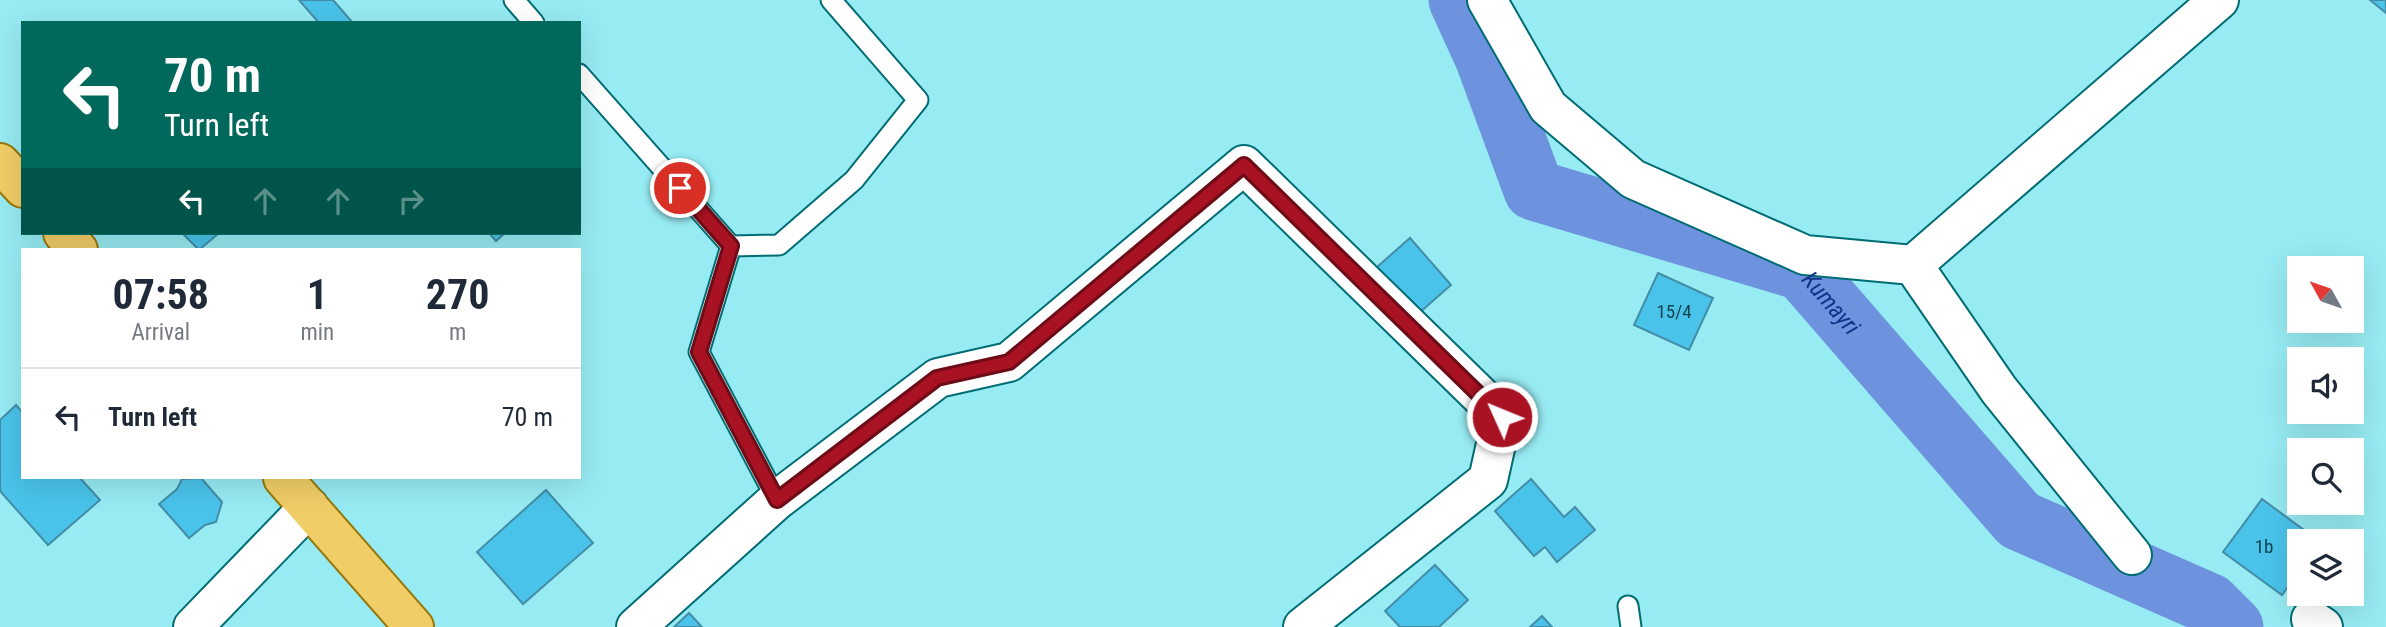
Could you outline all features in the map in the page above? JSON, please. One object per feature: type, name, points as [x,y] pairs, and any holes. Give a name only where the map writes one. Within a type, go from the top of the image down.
[{"type":"main road","points":[[0,163],[21,186]]},
{"type":"main road","points":[[284,479],[414,627]]},
{"type":"street","points":[[1487,0],[1548,107],[1633,179],[1805,255],[1913,265],[2219,0]]},
{"type":"street","points":[[636,627],[777,500],[937,378],[1009,362],[1244,165],[1502,417],[1488,480],[1303,627]]},
{"type":"street","points":[[1913,265],[1999,390],[2132,555]]},
{"type":"street","points":[[193,627],[309,507]]},
{"type":"lane","points":[[514,0],[532,21]]},
{"type":"lane","points":[[581,76],[731,246],[779,245],[854,180],[918,100],[831,0]]},
{"type":"lane","points":[[731,246],[699,352],[777,500]]},
{"type":"lane","points":[[1628,606],[1631,627]]},
{"type":"building","points":[[299,0],[333,0],[351,21],[317,21]]},
{"type":"building","points":[[2370,0],[2386,0],[2386,13]]},
{"type":"building","points":[[184,235],[217,235],[201,248],[197,248]]},
{"type":"building","points":[[491,235],[503,235],[496,241]]},
{"type":"building","points":[[1410,238],[1451,285],[1418,314],[1377,267]]},
{"type":"building","points":[[1658,273],[1713,298],[1689,350],[1634,325]]},
{"type":"building","points":[[16,405],[21,411],[21,479],[81,479],[100,500],[48,545],[0,491],[0,420]]},
{"type":"building","points":[[182,479],[202,479],[222,502],[216,522],[205,525],[189,538],[159,504],[177,489]]},
{"type":"building","points":[[1531,479],[1564,517],[1575,507],[1595,530],[1557,562],[1545,547],[1534,556],[1495,511]]},
{"type":"building","points":[[546,490],[593,543],[523,604],[477,552]]},
{"type":"building","points":[[2262,499],[2303,529],[2287,529],[2287,588],[2282,595],[2223,552]]},
{"type":"building","points":[[1435,565],[1468,600],[1439,627],[1400,627],[1385,611]]},
{"type":"building","points":[[689,613],[702,627],[674,627]]},
{"type":"building","points":[[1542,616],[1552,627],[1530,627]]},
{"type":"waterway","name":"Kumayri","points":[[1459,0],[1485,57],[1534,190],[1802,270],[2019,520],[2210,604],[2233,627]]},
{"type":"route","points":[[680,188],[731,246],[699,352],[777,500],[937,378],[1009,362],[1244,165],[1502,417]]}]
